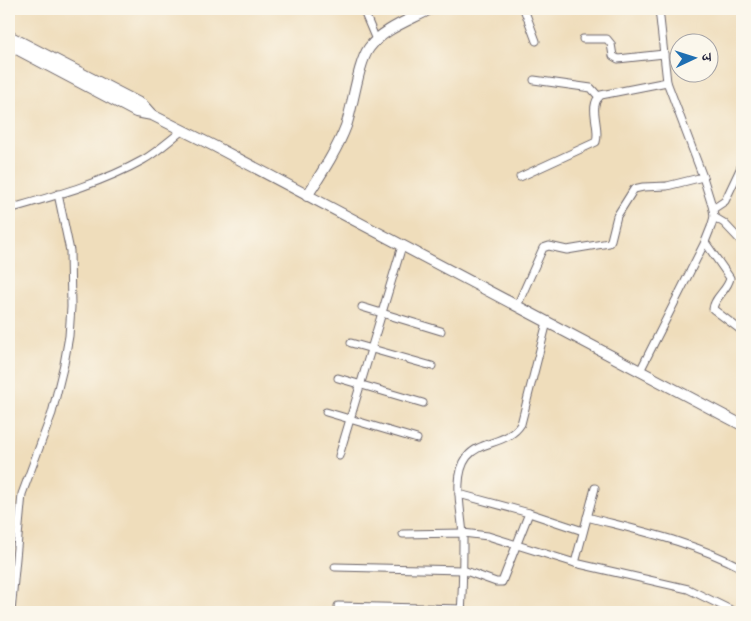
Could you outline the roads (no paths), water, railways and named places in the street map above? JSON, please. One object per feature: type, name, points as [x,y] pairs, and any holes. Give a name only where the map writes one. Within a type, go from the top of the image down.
[{"type":"main road","points":[[307,196],[345,129],[363,61],[369,48],[388,31],[430,9]]},
{"type":"main road","points":[[9,36],[143,105],[152,115]]},
{"type":"main road","points":[[9,45],[136,112],[152,115],[234,156],[402,246],[518,303],[547,322],[643,364],[742,425]]},
{"type":"street","points":[[363,9],[376,40]]},
{"type":"street","points":[[524,9],[536,41]]},
{"type":"street","points":[[643,364],[712,227],[714,218],[713,208],[703,177],[668,82],[659,9]]},
{"type":"street","points":[[583,39],[607,39],[611,44],[612,54],[618,59],[664,54]]},
{"type":"street","points":[[534,80],[591,88],[599,97]]},
{"type":"street","points":[[520,177],[596,142],[595,106],[599,97],[605,93],[668,82]]},
{"type":"street","points":[[9,209],[58,194],[126,168],[143,160],[183,130]]},
{"type":"street","points":[[713,208],[725,201],[742,165]]},
{"type":"street","points":[[518,303],[543,248],[549,246],[567,250],[609,243],[617,216],[634,189],[666,186],[703,177]]},
{"type":"street","points":[[11,612],[22,494],[52,413],[69,336],[71,307],[70,251],[58,194]]},
{"type":"street","points":[[714,218],[724,223],[742,242]]},
{"type":"street","points":[[704,242],[730,278],[728,286],[714,304],[713,309],[742,331]]},
{"type":"street","points":[[340,456],[402,246]]},
{"type":"street","points":[[362,307],[441,331]]},
{"type":"street","points":[[338,606],[462,611],[463,533],[459,494],[461,473],[468,456],[476,450],[514,434],[521,424],[547,322]]},
{"type":"street","points":[[351,343],[432,366]]},
{"type":"street","points":[[338,378],[423,403]]},
{"type":"street","points":[[326,412],[417,439]]},
{"type":"street","points":[[575,563],[595,488]]},
{"type":"street","points":[[459,494],[529,512],[583,531]]},
{"type":"street","points":[[335,567],[463,570],[496,582],[502,582],[529,512]]},
{"type":"street","points":[[587,518],[671,539],[702,549],[742,568]]},
{"type":"street","points":[[403,534],[463,533],[488,536],[575,563],[688,589],[735,612]]}]
